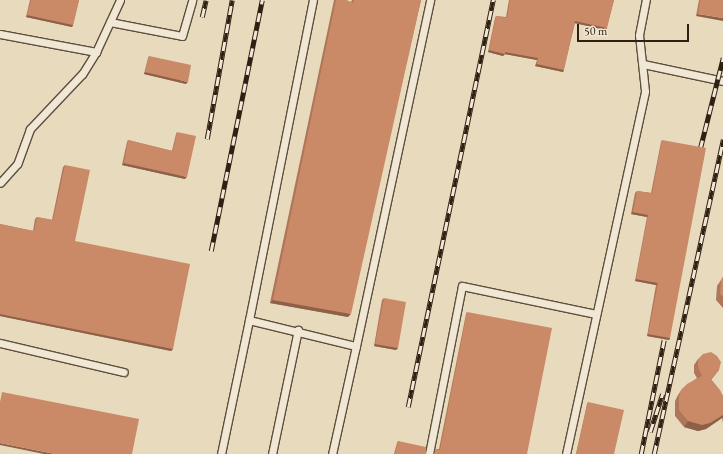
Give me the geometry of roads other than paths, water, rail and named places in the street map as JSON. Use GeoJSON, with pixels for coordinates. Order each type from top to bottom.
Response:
{"type":"FeatureCollection","features":[{"type":"Feature","properties":{"kind":"lane"},"geometry":{"type":"LineString","coordinates":[[0,183],[17,164],[30,129],[82,74],[96,52],[120,0]]}},
{"type":"Feature","properties":{"kind":"lane"},"geometry":{"type":"LineString","coordinates":[[110,22],[182,36],[192,0]]}},
{"type":"Feature","properties":{"kind":"lane"},"geometry":{"type":"LineString","coordinates":[[221,454],[313,0]]}},
{"type":"Feature","properties":{"kind":"lane"},"geometry":{"type":"LineString","coordinates":[[332,454],[430,0]]}},
{"type":"Feature","properties":{"kind":"lane"},"geometry":{"type":"LineString","coordinates":[[566,454],[645,91],[639,35],[646,0]]}},
{"type":"Feature","properties":{"kind":"lane"},"geometry":{"type":"LineString","coordinates":[[0,34],[96,52]]}},
{"type":"Feature","properties":{"kind":"lane"},"geometry":{"type":"LineString","coordinates":[[643,64],[723,81]]}},
{"type":"Feature","properties":{"kind":"lane"},"geometry":{"type":"LineString","coordinates":[[429,454],[462,286],[596,314]]}},
{"type":"Feature","properties":{"kind":"lane"},"geometry":{"type":"LineString","coordinates":[[249,320],[298,330],[356,346]]}},
{"type":"Feature","properties":{"kind":"lane"},"geometry":{"type":"LineString","coordinates":[[272,454],[298,330]]}},
{"type":"Feature","properties":{"kind":"lane"},"geometry":{"type":"LineString","coordinates":[[0,343],[124,372]]}},
{"type":"Feature","properties":{"kind":"railway"},"geometry":{"type":"LineString","coordinates":[[202,17],[206,0]]}},
{"type":"Feature","properties":{"kind":"railway"},"geometry":{"type":"LineString","coordinates":[[207,139],[232,0]]}},
{"type":"Feature","properties":{"kind":"railway"},"geometry":{"type":"LineString","coordinates":[[211,251],[262,0]]}},
{"type":"Feature","properties":{"kind":"railway"},"geometry":{"type":"LineString","coordinates":[[408,407],[493,0]]}},
{"type":"Feature","properties":{"kind":"railway"},"geometry":{"type":"LineString","coordinates":[[700,149],[723,58]]}},
{"type":"Feature","properties":{"kind":"railway"},"geometry":{"type":"LineString","coordinates":[[654,454],[723,139]]}},
{"type":"Feature","properties":{"kind":"railway"},"geometry":{"type":"LineString","coordinates":[[641,454],[664,340]]}},
{"type":"Feature","properties":{"kind":"railway"},"geometry":{"type":"LineString","coordinates":[[650,432],[662,394]]}}]}
